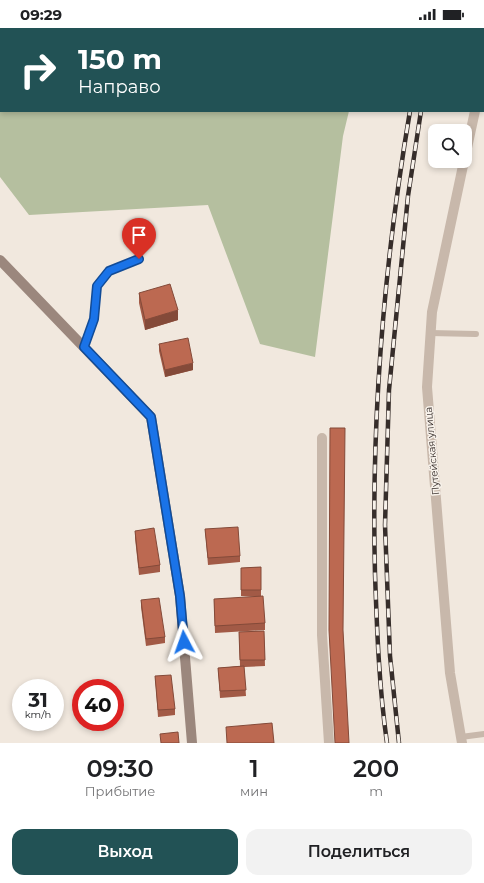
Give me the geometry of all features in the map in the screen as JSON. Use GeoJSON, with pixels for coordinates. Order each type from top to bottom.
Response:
{"type":"FeatureCollection","features":[{"type":"Feature","properties":{"kind":"street"},"geometry":{"type":"LineString","coordinates":[[472,125],[475,112]]}},
{"type":"Feature","properties":{"kind":"street","name":"Путейская улица"},"geometry":{"type":"LineString","coordinates":[[461,740],[450,673],[428,395],[432,312],[463,168]]}},
{"type":"Feature","properties":{"kind":"street"},"geometry":{"type":"LineString","coordinates":[[0,260],[151,417],[180,596],[192,743]]}},
{"type":"Feature","properties":{"kind":"street"},"geometry":{"type":"LineString","coordinates":[[322,438],[322,635],[329,743]]}},
{"type":"Feature","properties":{"kind":"lane"},"geometry":{"type":"LineString","coordinates":[[84,347],[94,319],[97,286],[109,271],[139,259]]}},
{"type":"Feature","properties":{"kind":"lane"},"geometry":{"type":"LineString","coordinates":[[430,334],[476,334]]}},
{"type":"Feature","properties":{"kind":"lane"},"geometry":{"type":"LineString","coordinates":[[461,740],[484,734]]}},
{"type":"Feature","properties":{"kind":"green space"},"geometry":{"type":"Polygon","coordinates":[[[0,112],[349,112],[343,136],[315,357],[260,344],[208,205],[29,215],[0,177],[0,112]]]}},
{"type":"Feature","properties":{"kind":"building"},"geometry":{"type":"Polygon","coordinates":[[[170,284],[178,310],[145,320],[139,293],[170,284]]]}},
{"type":"Feature","properties":{"kind":"building"},"geometry":{"type":"Polygon","coordinates":[[[188,338],[193,363],[165,370],[159,344],[188,338]]]}},
{"type":"Feature","properties":{"kind":"building"},"geometry":{"type":"Polygon","coordinates":[[[330,428],[345,428],[343,630],[349,743],[335,743],[329,630],[330,428]]]}},
{"type":"Feature","properties":{"kind":"building"},"geometry":{"type":"Polygon","coordinates":[[[238,527],[240,556],[208,558],[205,529],[238,527]]]}},
{"type":"Feature","properties":{"kind":"building"},"geometry":{"type":"Polygon","coordinates":[[[154,528],[160,565],[139,568],[135,531],[154,528]]]}},
{"type":"Feature","properties":{"kind":"building"},"geometry":{"type":"Polygon","coordinates":[[[261,567],[261,590],[241,590],[241,568],[261,567]]]}},
{"type":"Feature","properties":{"kind":"building"},"geometry":{"type":"Polygon","coordinates":[[[263,596],[265,623],[215,626],[214,599],[263,596]]]}},
{"type":"Feature","properties":{"kind":"building"},"geometry":{"type":"Polygon","coordinates":[[[159,598],[165,637],[146,639],[141,600],[159,598]]]}},
{"type":"Feature","properties":{"kind":"building"},"geometry":{"type":"Polygon","coordinates":[[[264,631],[265,660],[240,660],[239,632],[264,631]]]}},
{"type":"Feature","properties":{"kind":"building"},"geometry":{"type":"Polygon","coordinates":[[[244,666],[246,690],[220,691],[218,668],[244,666]]]}},
{"type":"Feature","properties":{"kind":"building"},"geometry":{"type":"Polygon","coordinates":[[[171,675],[175,709],[158,710],[155,676],[171,675]]]}},
{"type":"Feature","properties":{"kind":"building"},"geometry":{"type":"Polygon","coordinates":[[[272,723],[274,743],[227,743],[226,727],[272,723]]]}},
{"type":"Feature","properties":{"kind":"building"},"geometry":{"type":"Polygon","coordinates":[[[178,732],[179,743],[161,743],[160,734],[178,732]]]}},
{"type":"Feature","properties":{"kind":"railway"},"geometry":{"type":"LineString","coordinates":[[387,743],[380,680],[375,574],[374,516],[377,400],[386,284],[410,112]]}},
{"type":"Feature","properties":{"kind":"railway"},"geometry":{"type":"LineString","coordinates":[[399,743],[390,656],[385,525],[389,390],[408,196],[421,112]]}},
{"type":"Feature","properties":{"kind":"route"},"geometry":{"type":"LineString","coordinates":[[139,259],[109,271],[97,286],[94,319],[84,347],[151,417],[180,596],[184,642]]}}]}
